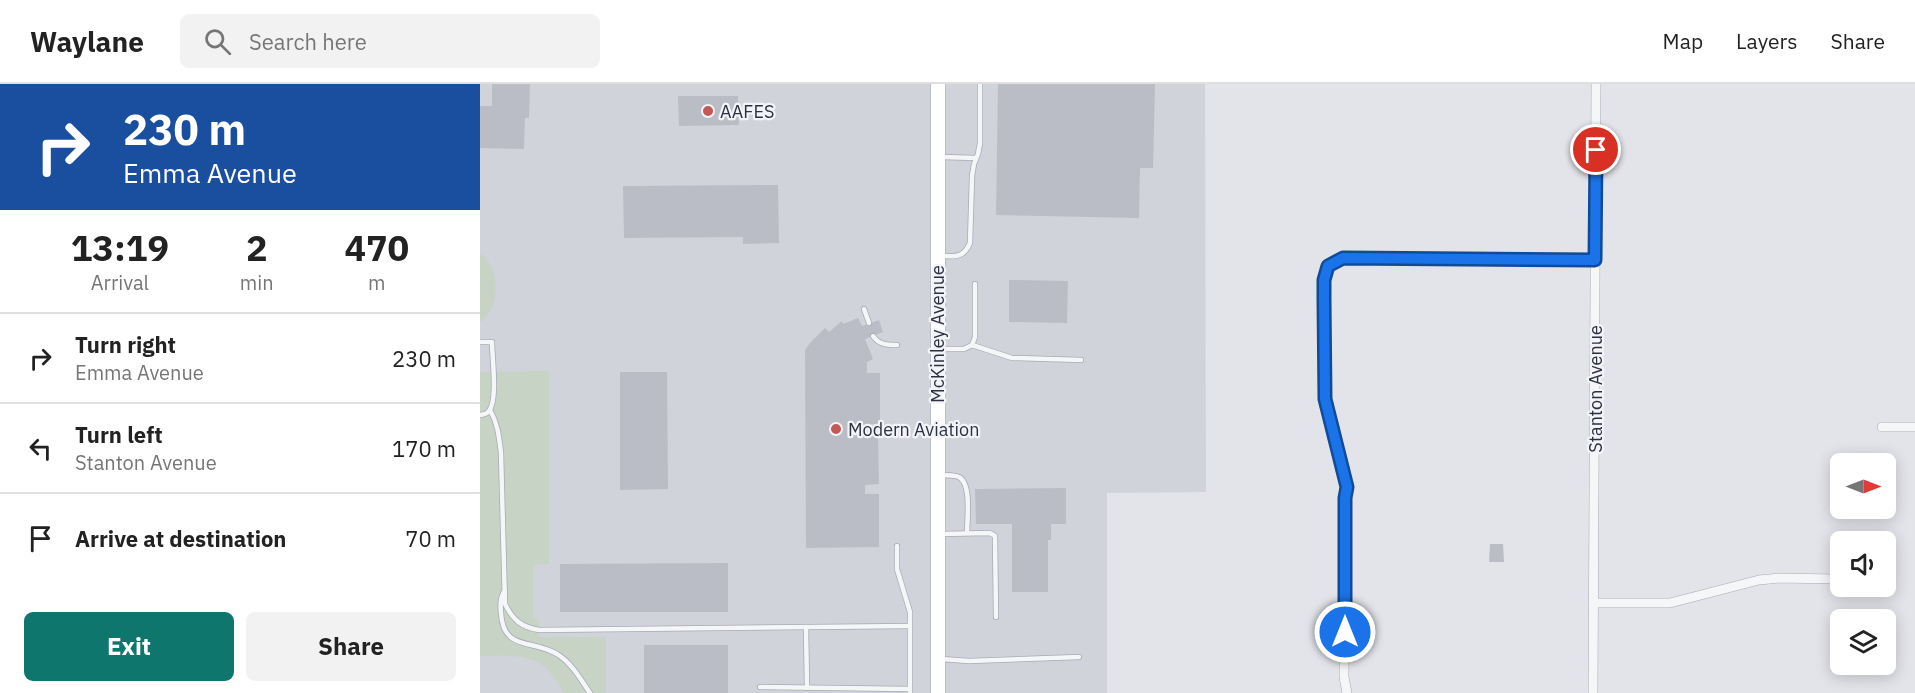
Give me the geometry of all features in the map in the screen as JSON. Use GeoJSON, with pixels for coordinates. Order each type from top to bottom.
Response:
{"type":"FeatureCollection","features":[{"type":"Feature","properties":{"kind":"main road","name":"McKinley Avenue"},"geometry":{"type":"LineString","coordinates":[[938,84],[938,693]]}},
{"type":"Feature","properties":{"kind":"street","name":"Stanton Avenue"},"geometry":{"type":"LineString","coordinates":[[1593,693],[1596,84]]}},
{"type":"Feature","properties":{"kind":"street"},"geometry":{"type":"LineString","coordinates":[[1347,693],[1344,665],[1345,498],[1347,487],[1325,399],[1324,280],[1328,266],[1343,258],[1595,260]]}},
{"type":"Feature","properties":{"kind":"street"},"geometry":{"type":"LineString","coordinates":[[1882,427],[1915,427]]}},
{"type":"Feature","properties":{"kind":"street"},"geometry":{"type":"LineString","coordinates":[[1594,603],[1670,603],[1759,580],[1830,579]]}},
{"type":"Feature","properties":{"kind":"lane"},"geometry":{"type":"LineString","coordinates":[[937,256],[958,256],[966,252],[970,243],[972,176],[980,143],[980,84]]}},
{"type":"Feature","properties":{"kind":"lane"},"geometry":{"type":"LineString","coordinates":[[938,157],[976,158]]}},
{"type":"Feature","properties":{"kind":"lane"},"geometry":{"type":"LineString","coordinates":[[937,349],[964,349],[972,345],[975,337],[975,284]]}},
{"type":"Feature","properties":{"kind":"lane"},"geometry":{"type":"LineString","coordinates":[[864,309],[869,323]]}},
{"type":"Feature","properties":{"kind":"lane"},"geometry":{"type":"LineString","coordinates":[[873,336],[885,345],[897,345]]}},
{"type":"Feature","properties":{"kind":"lane"},"geometry":{"type":"LineString","coordinates":[[480,342],[492,342],[493,396],[490,410],[480,415]]}},
{"type":"Feature","properties":{"kind":"lane"},"geometry":{"type":"LineString","coordinates":[[972,345],[1012,358],[1081,360]]}},
{"type":"Feature","properties":{"kind":"lane"},"geometry":{"type":"LineString","coordinates":[[490,410],[499,433],[501,453],[505,604],[511,616],[519,624],[539,630],[910,626]]}},
{"type":"Feature","properties":{"kind":"lane"},"geometry":{"type":"LineString","coordinates":[[937,475],[957,476],[966,484],[967,533]]}},
{"type":"Feature","properties":{"kind":"lane"},"geometry":{"type":"LineString","coordinates":[[937,534],[990,533],[995,536],[996,617]]}},
{"type":"Feature","properties":{"kind":"lane"},"geometry":{"type":"LineString","coordinates":[[760,687],[794,686],[910,691],[910,626],[907,597],[897,569],[897,546]]}},
{"type":"Feature","properties":{"kind":"lane"},"geometry":{"type":"LineString","coordinates":[[505,590],[501,596],[501,613],[502,625],[507,635],[514,641],[549,650],[560,656],[578,675],[590,693]]}},
{"type":"Feature","properties":{"kind":"lane"},"geometry":{"type":"LineString","coordinates":[[806,627],[807,688]]}},
{"type":"Feature","properties":{"kind":"lane"},"geometry":{"type":"LineString","coordinates":[[938,659],[969,661],[1079,657]]}},
{"type":"Feature","properties":{"kind":"shaded area"},"geometry":{"type":"Polygon","coordinates":[[[480,84],[1205,84],[1206,492],[1107,493],[1107,693],[480,693],[480,84]]]}},
{"type":"Feature","properties":{"kind":"green space"},"geometry":{"type":"Polygon","coordinates":[[[480,254],[492,268],[496,288],[492,308],[480,322],[480,254]]]}},
{"type":"Feature","properties":{"kind":"green space"},"geometry":{"type":"Polygon","coordinates":[[[549,371],[549,564],[533,565],[533,617],[539,620],[539,637],[606,637],[606,693],[564,693],[548,670],[533,660],[516,656],[480,656],[480,372],[549,371]]]}},
{"type":"Feature","properties":{"kind":"building"},"geometry":{"type":"Polygon","coordinates":[[[492,84],[530,84],[529,118],[525,118],[524,149],[480,148],[480,106],[492,106],[492,84]]]}},
{"type":"Feature","properties":{"kind":"building"},"geometry":{"type":"Polygon","coordinates":[[[998,84],[1155,84],[1153,168],[1140,168],[1139,218],[996,215],[998,84]]]}},
{"type":"Feature","properties":{"kind":"building","name":"AAFES"},"geometry":{"type":"Polygon","coordinates":[[[678,96],[738,96],[739,125],[679,126],[678,96]]]}},
{"type":"Feature","properties":{"kind":"building"},"geometry":{"type":"Polygon","coordinates":[[[778,185],[779,243],[743,244],[743,237],[624,238],[623,186],[778,185]]]}},
{"type":"Feature","properties":{"kind":"building"},"geometry":{"type":"Polygon","coordinates":[[[1009,280],[1068,281],[1067,323],[1009,322],[1009,280]]]}},
{"type":"Feature","properties":{"kind":"building","name":"Modern Aviation"},"geometry":{"type":"Polygon","coordinates":[[[858,318],[862,326],[879,320],[883,332],[865,339],[873,359],[867,362],[867,373],[880,373],[880,424],[866,424],[866,433],[878,433],[879,484],[865,485],[865,494],[879,494],[879,547],[806,548],[805,350],[825,328],[829,332],[842,321],[843,324],[858,318]]]}},
{"type":"Feature","properties":{"kind":"building"},"geometry":{"type":"Polygon","coordinates":[[[620,372],[667,372],[668,489],[620,490],[620,372]]]}},
{"type":"Feature","properties":{"kind":"building"},"geometry":{"type":"Polygon","coordinates":[[[1066,488],[1066,524],[1051,524],[1051,540],[1048,540],[1048,592],[1012,592],[1012,524],[976,524],[975,489],[1066,488]]]}},
{"type":"Feature","properties":{"kind":"building"},"geometry":{"type":"Polygon","coordinates":[[[1490,544],[1503,544],[1504,562],[1489,562],[1490,544]]]}},
{"type":"Feature","properties":{"kind":"building"},"geometry":{"type":"Polygon","coordinates":[[[728,563],[728,612],[560,612],[560,564],[728,563]]]}},
{"type":"Feature","properties":{"kind":"building"},"geometry":{"type":"Polygon","coordinates":[[[644,645],[728,645],[728,693],[644,693],[644,645]]]}},
{"type":"Feature","properties":{"kind":"place","name":"AAFES"},"geometry":{"type":"Point","coordinates":[708,111]}},
{"type":"Feature","properties":{"kind":"place","name":"Modern Aviation"},"geometry":{"type":"Point","coordinates":[836,429]}},
{"type":"Feature","properties":{"kind":"route"},"geometry":{"type":"LineString","coordinates":[[1345,632],[1345,498],[1347,487],[1325,399],[1323,319],[1324,280],[1328,266],[1343,258],[1595,260],[1596,150]]}}]}
